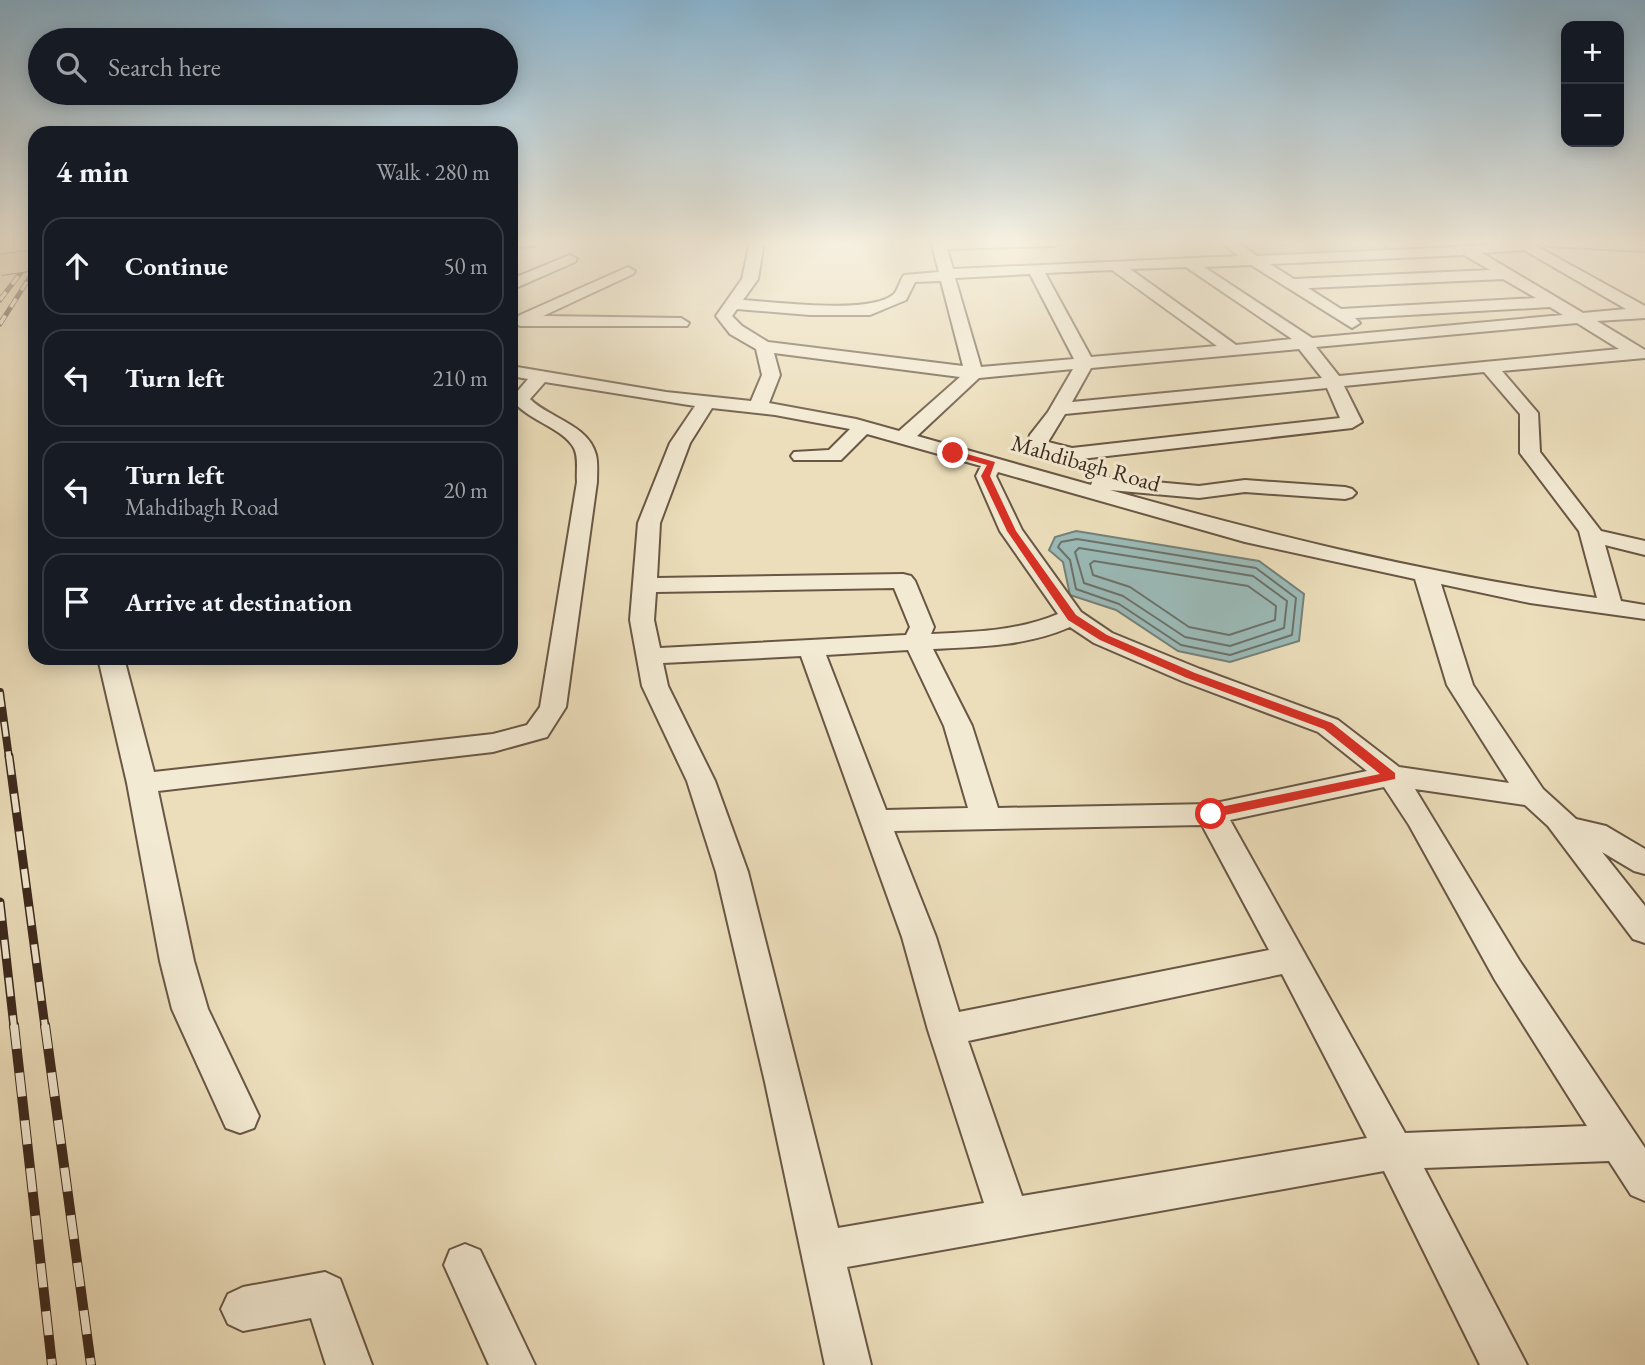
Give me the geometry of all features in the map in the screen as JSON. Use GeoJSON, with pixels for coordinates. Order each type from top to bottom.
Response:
{"type":"FeatureCollection","features":[{"type":"Feature","properties":{"kind":"street"},"geometry":{"type":"LineString","coordinates":[[518,321],[552,306]]}},
{"type":"Feature","properties":{"kind":"street"},"geometry":{"type":"LineString","coordinates":[[731,306],[724,316],[736,330],[764,347],[974,373],[1645,313]]}},
{"type":"Feature","properties":{"kind":"street"},"geometry":{"type":"LineString","coordinates":[[754,306],[810,310],[870,310],[880,306]]}},
{"type":"Feature","properties":{"kind":"street"},"geometry":{"type":"LineString","coordinates":[[955,306],[974,373]]}},
{"type":"Feature","properties":{"kind":"street"},"geometry":{"type":"LineString","coordinates":[[1055,306],[1085,363]]}},
{"type":"Feature","properties":{"kind":"street"},"geometry":{"type":"LineString","coordinates":[[1172,306],[1233,350]]}},
{"type":"Feature","properties":{"kind":"street"},"geometry":{"type":"LineString","coordinates":[[1085,363],[1037,444],[1072,454],[1352,422],[1333,382],[1304,342],[1251,306]]}},
{"type":"Feature","properties":{"kind":"street"},"geometry":{"type":"LineString","coordinates":[[1325,306],[1371,336]]}},
{"type":"Feature","properties":{"kind":"street"},"geometry":{"type":"LineString","coordinates":[[1338,314],[1486,306]]}},
{"type":"Feature","properties":{"kind":"street"},"geometry":{"type":"LineString","coordinates":[[1558,306],[1641,354]]}},
{"type":"Feature","properties":{"kind":"street"},"geometry":{"type":"LineString","coordinates":[[518,322],[681,323]]}},
{"type":"Feature","properties":{"kind":"street"},"geometry":{"type":"LineString","coordinates":[[758,408],[771,375],[764,347]]}},
{"type":"Feature","properties":{"kind":"street"},"geometry":{"type":"LineString","coordinates":[[1059,409],[1489,366],[1641,354]]}},
{"type":"Feature","properties":{"kind":"street"},"geometry":{"type":"LineString","coordinates":[[1489,366],[1529,413],[1530,453],[1591,535],[1611,607]]}},
{"type":"Feature","properties":{"kind":"street","name":"Mahdibagh Road"},"geometry":{"type":"LineString","coordinates":[[518,373],[539,378],[758,408],[863,427],[1253,537],[1530,596],[1645,612]]}},
{"type":"Feature","properties":{"kind":"street"},"geometry":{"type":"LineString","coordinates":[[903,438],[974,373]]}},
{"type":"Feature","properties":{"kind":"street"},"geometry":{"type":"LineString","coordinates":[[142,783],[493,743],[537,731],[553,707],[587,482],[584,448],[573,435],[534,414],[520,400],[539,378]]}},
{"type":"Feature","properties":{"kind":"street"},"geometry":{"type":"LineString","coordinates":[[707,402],[680,443],[649,523],[642,620],[655,686],[701,781],[732,872],[848,1365]]}},
{"type":"Feature","properties":{"kind":"street"},"geometry":{"type":"LineString","coordinates":[[801,456],[834,456],[863,427]]}},
{"type":"Feature","properties":{"kind":"street"},"geometry":{"type":"LineString","coordinates":[[992,464],[986,476],[1011,531],[1072,617],[1103,638],[1179,670],[1328,726],[1391,776],[1421,820],[1507,970],[1645,1182]]}},
{"type":"Feature","properties":{"kind":"street"},"geometry":{"type":"LineString","coordinates":[[1074,487],[1104,482],[1199,492],[1245,486],[1345,493]]}},
{"type":"Feature","properties":{"kind":"street"},"geometry":{"type":"LineString","coordinates":[[1591,535],[1645,548]]}},
{"type":"Feature","properties":{"kind":"street"},"geometry":{"type":"LineString","coordinates":[[1426,575],[1460,685],[1533,796],[1566,828],[1645,930]]}},
{"type":"Feature","properties":{"kind":"street"},"geometry":{"type":"LineString","coordinates":[[644,585],[904,581],[922,627],[916,641],[958,726],[986,818]]}},
{"type":"Feature","properties":{"kind":"street"},"geometry":{"type":"LineString","coordinates":[[649,656],[981,639],[1040,631],[1072,617]]}},
{"type":"Feature","properties":{"kind":"street"},"geometry":{"type":"LineString","coordinates":[[810,647],[919,937],[946,1030],[1009,1217]]}},
{"type":"Feature","properties":{"kind":"street"},"geometry":{"type":"LineString","coordinates":[[113,665],[142,783],[177,961],[190,1009],[240,1116]]}},
{"type":"Feature","properties":{"kind":"street"},"geometry":{"type":"LineString","coordinates":[[875,821],[1211,814],[1391,776],[1533,796]]}},
{"type":"Feature","properties":{"kind":"street"},"geometry":{"type":"LineString","coordinates":[[1211,814],[1394,1151],[1504,1365]]}},
{"type":"Feature","properties":{"kind":"street"},"geometry":{"type":"LineString","coordinates":[[1566,828],[1595,834],[1645,863]]}},
{"type":"Feature","properties":{"kind":"street"},"geometry":{"type":"LineString","coordinates":[[946,1030],[1290,959]]}},
{"type":"Feature","properties":{"kind":"street"},"geometry":{"type":"LineString","coordinates":[[822,1251],[1394,1151],[1619,1143]]}},
{"type":"Feature","properties":{"kind":"street"},"geometry":{"type":"LineString","coordinates":[[466,1265],[512,1365]]}},
{"type":"Feature","properties":{"kind":"street"},"geometry":{"type":"LineString","coordinates":[[243,1309],[325,1294],[349,1365]]}},
{"type":"Feature","properties":{"kind":"water"},"geometry":{"type":"Polygon","coordinates":[[[1076,531],[1259,561],[1304,594],[1299,641],[1230,662],[1178,651],[1116,610],[1070,595],[1063,562],[1049,550],[1055,537],[1076,531]]]}},
{"type":"Feature","properties":{"kind":"railway"},"geometry":{"type":"LineString","coordinates":[[0,324],[12,306]]}},
{"type":"Feature","properties":{"kind":"railway"},"geometry":{"type":"LineString","coordinates":[[0,692],[9,758]]}},
{"type":"Feature","properties":{"kind":"railway"},"geometry":{"type":"LineString","coordinates":[[9,756],[45,1027]]}},
{"type":"Feature","properties":{"kind":"railway"},"geometry":{"type":"LineString","coordinates":[[0,902],[14,1027]]}},
{"type":"Feature","properties":{"kind":"railway"},"geometry":{"type":"LineString","coordinates":[[14,1025],[52,1365]]}},
{"type":"Feature","properties":{"kind":"railway"},"geometry":{"type":"LineString","coordinates":[[45,1025],[91,1365]]}},
{"type":"Feature","properties":{"kind":"route"},"geometry":{"type":"LineString","coordinates":[[953,453],[992,464],[986,476],[1011,531],[1072,617],[1103,638],[1191,675],[1328,726],[1391,776],[1211,814]]}}]}
